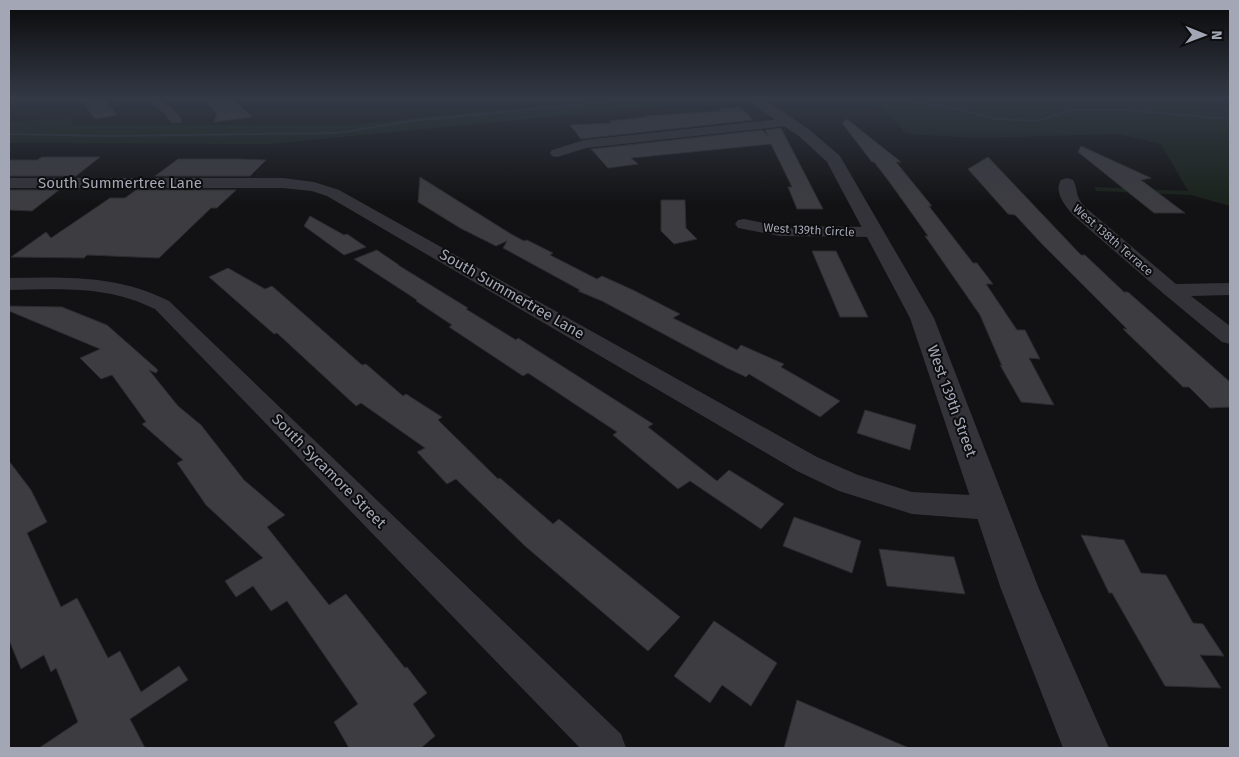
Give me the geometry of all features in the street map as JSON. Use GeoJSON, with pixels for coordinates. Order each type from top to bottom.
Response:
{"type":"FeatureCollection","features":[{"type":"Feature","properties":{"kind":"street"},"geometry":{"type":"LineString","coordinates":[[557,152],[584,144],[675,134]]}},
{"type":"Feature","properties":{"kind":"street","name":"West 139th Street"},"geometry":{"type":"LineString","coordinates":[[808,134],[834,160],[922,318],[1020,589],[1086,748]]}},
{"type":"Feature","properties":{"kind":"street","name":"South Summertree Lane"},"geometry":{"type":"LineString","coordinates":[[9,183],[283,182],[314,187],[333,193],[807,464],[849,483],[912,503],[990,508]]}},
{"type":"Feature","properties":{"kind":"street","name":"West 138th Terrace"},"geometry":{"type":"LineString","coordinates":[[1067,184],[1066,193],[1071,203],[1080,212],[1171,290],[1230,337]]}},
{"type":"Feature","properties":{"kind":"street","name":"West 139th Circle"},"geometry":{"type":"LineString","coordinates":[[744,224],[780,231],[875,232]]}},
{"type":"Feature","properties":{"kind":"street","name":"South Sycamore Street"},"geometry":{"type":"LineString","coordinates":[[9,284],[103,285],[130,290],[147,296],[162,305],[607,748]]}},
{"type":"Feature","properties":{"kind":"street"},"geometry":{"type":"LineString","coordinates":[[1171,290],[1230,289]]}},
{"type":"Feature","properties":{"kind":"shaded area"},"geometry":{"type":"Polygon","coordinates":[[[9,134],[371,134],[271,144],[9,143],[9,134]]]}},
{"type":"Feature","properties":{"kind":"shaded area"},"geometry":{"type":"Polygon","coordinates":[[[912,134],[1107,134],[979,138],[912,134]]]}},
{"type":"Feature","properties":{"kind":"shaded area"},"geometry":{"type":"Polygon","coordinates":[[[1119,134],[1230,134],[1230,206],[1191,195],[1096,191],[1095,187],[1188,191],[1161,144],[1119,134]]]}},
{"type":"Feature","properties":{"kind":"building"},"geometry":{"type":"Polygon","coordinates":[[[577,134],[623,134],[581,139],[577,134]]]}},
{"type":"Feature","properties":{"kind":"building"},"geometry":{"type":"Polygon","coordinates":[[[723,134],[766,134],[768,136],[767,134],[784,134],[823,209],[797,209],[788,187],[792,187],[771,144],[631,158],[638,164],[608,168],[591,149],[723,134]]]}},
{"type":"Feature","properties":{"kind":"building"},"geometry":{"type":"Polygon","coordinates":[[[851,134],[866,134],[901,162],[896,162],[932,206],[929,206],[973,263],[977,263],[993,284],[986,284],[1017,330],[1025,330],[1040,359],[1029,358],[1054,405],[1021,402],[1000,365],[1002,366],[980,315],[925,236],[928,236],[888,180],[851,134]]]}},
{"type":"Feature","properties":{"kind":"building"},"geometry":{"type":"Polygon","coordinates":[[[1081,146],[1151,178],[1141,180],[1185,213],[1154,213],[1078,152],[1081,146]]]}},
{"type":"Feature","properties":{"kind":"building"},"geometry":{"type":"Polygon","coordinates":[[[42,157],[100,157],[76,176],[9,176],[9,160],[37,160],[42,157]]]}},
{"type":"Feature","properties":{"kind":"building"},"geometry":{"type":"Polygon","coordinates":[[[988,157],[1081,255],[1085,255],[1124,292],[1128,292],[1230,382],[1230,407],[1210,408],[1189,387],[1183,387],[1123,329],[1127,329],[1015,215],[1008,214],[968,169],[988,157]]]}},
{"type":"Feature","properties":{"kind":"building"},"geometry":{"type":"Polygon","coordinates":[[[178,159],[266,160],[250,176],[155,176],[178,159]]]}},
{"type":"Feature","properties":{"kind":"building"},"geometry":{"type":"Polygon","coordinates":[[[420,177],[511,234],[553,253],[550,255],[597,279],[602,276],[633,290],[680,314],[673,318],[737,350],[741,345],[784,364],[781,367],[840,401],[820,417],[749,374],[746,377],[727,368],[602,301],[578,291],[580,290],[503,248],[507,241],[496,246],[460,228],[418,202],[420,177]]]}},
{"type":"Feature","properties":{"kind":"building"},"geometry":{"type":"Polygon","coordinates":[[[9,190],[59,190],[32,211],[9,210],[9,190]]]}},
{"type":"Feature","properties":{"kind":"building"},"geometry":{"type":"Polygon","coordinates":[[[136,190],[236,190],[217,208],[211,208],[159,258],[87,255],[84,258],[11,257],[46,232],[51,238],[110,198],[125,198],[136,190]]]}},
{"type":"Feature","properties":{"kind":"building"},"geometry":{"type":"Polygon","coordinates":[[[661,200],[685,200],[686,228],[697,239],[674,244],[661,231],[661,200]]]}},
{"type":"Feature","properties":{"kind":"building"},"geometry":{"type":"Polygon","coordinates":[[[310,216],[344,235],[347,234],[366,247],[344,255],[304,226],[310,216]]]}},
{"type":"Feature","properties":{"kind":"building"},"geometry":{"type":"Polygon","coordinates":[[[377,250],[468,308],[466,309],[516,340],[518,338],[653,424],[648,427],[717,481],[729,470],[784,504],[761,529],[690,481],[678,489],[613,435],[617,432],[528,373],[523,376],[449,327],[452,325],[417,300],[354,259],[377,250]]]}},
{"type":"Feature","properties":{"kind":"building"},"geometry":{"type":"Polygon","coordinates":[[[812,251],[836,251],[868,317],[840,317],[812,251]]]}},
{"type":"Feature","properties":{"kind":"building"},"geometry":{"type":"Polygon","coordinates":[[[228,268],[265,289],[272,286],[362,365],[366,364],[403,396],[406,394],[442,417],[438,420],[498,479],[500,478],[553,524],[559,519],[680,617],[648,651],[525,546],[456,479],[447,484],[417,452],[425,448],[361,403],[356,406],[277,333],[274,334],[209,277],[228,268]]]}},
{"type":"Feature","properties":{"kind":"building"},"geometry":{"type":"Polygon","coordinates":[[[9,306],[62,307],[107,325],[158,370],[156,373],[149,370],[178,406],[201,425],[244,480],[285,515],[267,527],[329,605],[346,594],[427,693],[413,704],[435,736],[421,748],[349,748],[334,722],[358,704],[287,601],[271,611],[253,586],[236,597],[225,581],[263,558],[206,505],[177,463],[183,460],[142,424],[146,422],[112,375],[101,379],[80,358],[100,349],[9,311],[9,306]]]}},
{"type":"Feature","properties":{"kind":"building"},"geometry":{"type":"Polygon","coordinates":[[[865,410],[916,425],[910,450],[857,433],[865,410]]]}},
{"type":"Feature","properties":{"kind":"building"},"geometry":{"type":"Polygon","coordinates":[[[9,461],[31,490],[47,522],[27,533],[61,607],[77,598],[108,658],[120,651],[141,692],[179,666],[188,680],[130,719],[145,748],[39,748],[78,722],[56,668],[51,672],[44,655],[21,669],[9,640],[9,461]]]}},
{"type":"Feature","properties":{"kind":"building"},"geometry":{"type":"Polygon","coordinates":[[[794,517],[861,541],[852,573],[783,546],[794,517]]]}},
{"type":"Feature","properties":{"kind":"building"},"geometry":{"type":"Polygon","coordinates":[[[1081,535],[1124,540],[1141,573],[1166,575],[1193,623],[1203,624],[1224,656],[1200,655],[1221,688],[1165,686],[1112,593],[1109,593],[1081,535]]]}},
{"type":"Feature","properties":{"kind":"building"},"geometry":{"type":"Polygon","coordinates":[[[879,549],[954,557],[965,594],[887,586],[879,549]]]}},
{"type":"Feature","properties":{"kind":"building"},"geometry":{"type":"Polygon","coordinates":[[[714,621],[777,663],[751,706],[722,685],[710,703],[674,676],[714,621]]]}},
{"type":"Feature","properties":{"kind":"building"},"geometry":{"type":"Polygon","coordinates":[[[797,700],[909,748],[784,748],[797,700]]]}},
{"type":"Feature","properties":{"kind":"waterway"},"geometry":{"type":"LineString","coordinates":[[26,134],[111,136],[238,134]]}}]}
